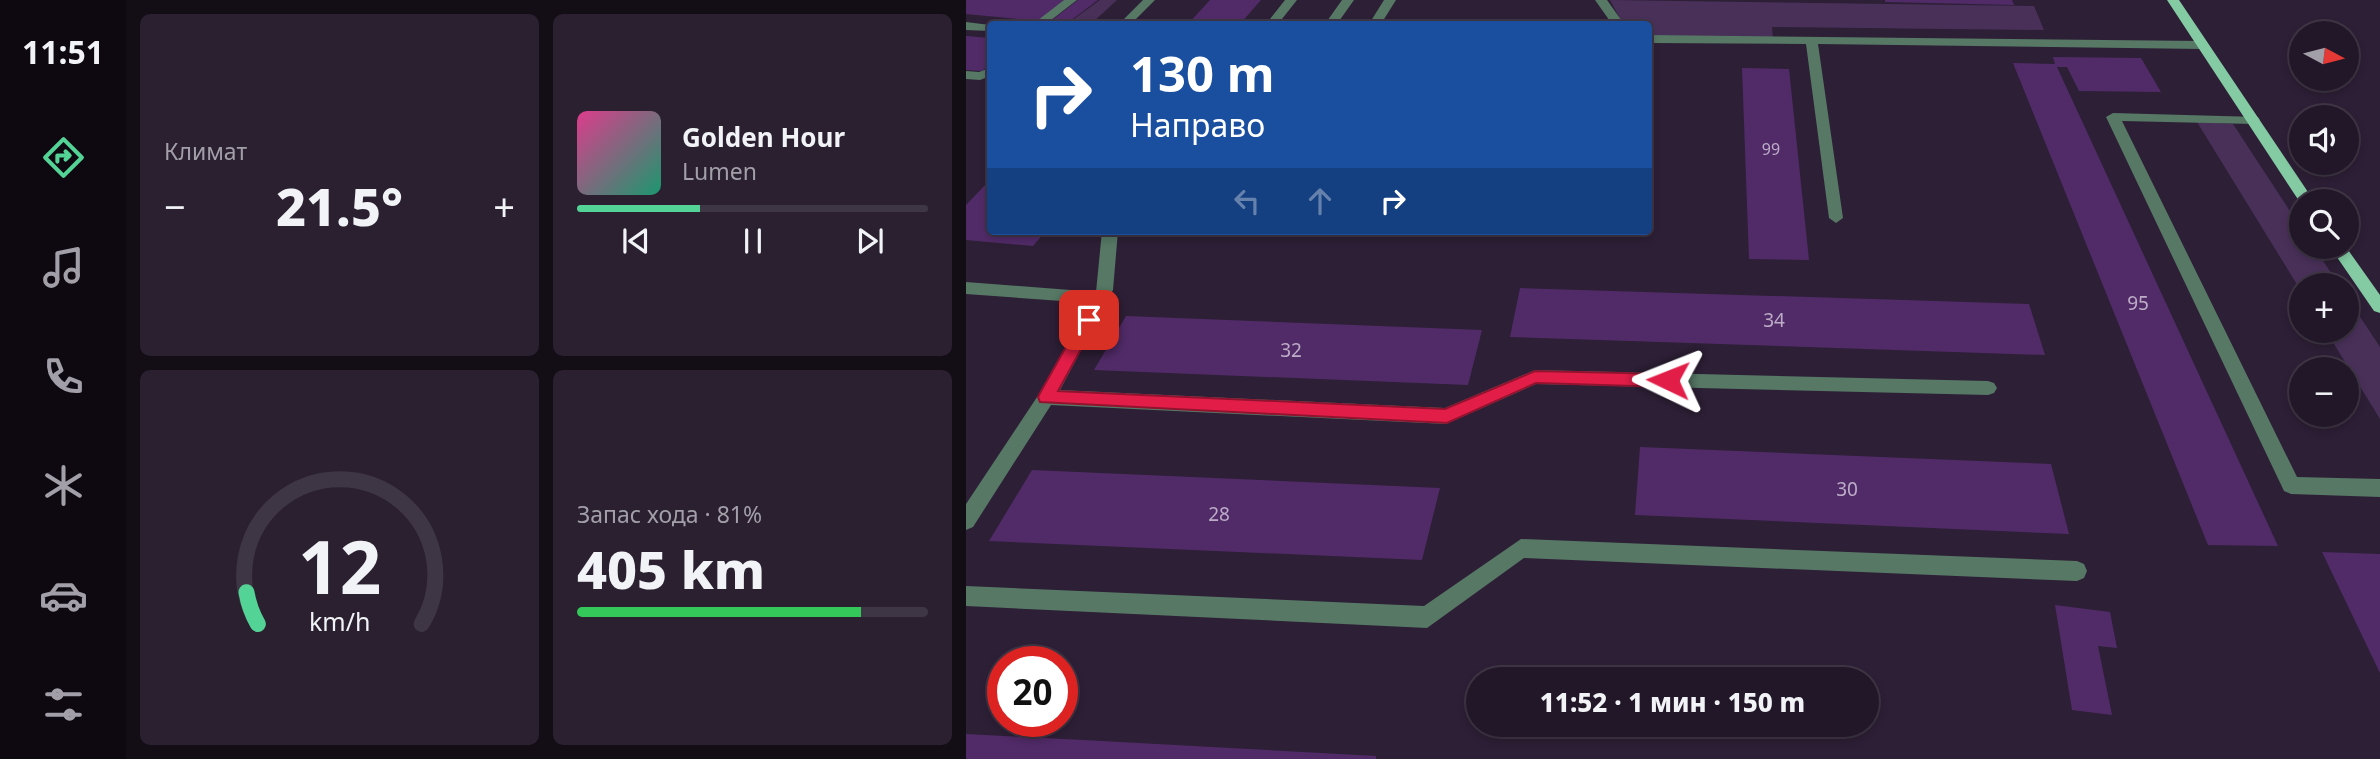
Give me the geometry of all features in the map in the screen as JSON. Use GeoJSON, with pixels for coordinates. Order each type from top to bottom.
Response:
{"type":"FeatureCollection","features":[{"type":"Feature","properties":{"kind":"main road"},"geometry":{"type":"LineString","coordinates":[[2173,0],[2299,189]]}},
{"type":"Feature","properties":{"kind":"main road"},"geometry":{"type":"LineString","coordinates":[[2346,259],[2380,307]]}},
{"type":"Feature","properties":{"kind":"lane"},"geometry":{"type":"LineString","coordinates":[[1043,21],[1071,0]]}},
{"type":"Feature","properties":{"kind":"lane"},"geometry":{"type":"LineString","coordinates":[[1128,21],[1149,0]]}},
{"type":"Feature","properties":{"kind":"lane"},"geometry":{"type":"LineString","coordinates":[[1274,21],[1291,0]]}},
{"type":"Feature","properties":{"kind":"lane"},"geometry":{"type":"LineString","coordinates":[[1333,21],[1348,0]]}},
{"type":"Feature","properties":{"kind":"lane"},"geometry":{"type":"LineString","coordinates":[[1377,21],[1390,0]]}},
{"type":"Feature","properties":{"kind":"lane"},"geometry":{"type":"LineString","coordinates":[[1601,0],[1616,21]]}},
{"type":"Feature","properties":{"kind":"lane"},"geometry":{"type":"LineString","coordinates":[[966,26],[987,28]]}},
{"type":"Feature","properties":{"kind":"lane"},"geometry":{"type":"LineString","coordinates":[[1652,39],[2202,45]]}},
{"type":"Feature","properties":{"kind":"lane"},"geometry":{"type":"LineString","coordinates":[[1811,40],[1836,218]]}},
{"type":"Feature","properties":{"kind":"lane"},"geometry":{"type":"LineString","coordinates":[[966,75],[980,76],[987,73]]}},
{"type":"Feature","properties":{"kind":"lane"},"geometry":{"type":"LineString","coordinates":[[2253,120],[2113,117],[2291,485],[2380,488]]}},
{"type":"Feature","properties":{"kind":"lane"},"geometry":{"type":"LineString","coordinates":[[967,519],[1046,397],[1101,298],[1105,290],[1110,235]]}},
{"type":"Feature","properties":{"kind":"lane"},"geometry":{"type":"LineString","coordinates":[[966,288],[1101,298]]}},
{"type":"Feature","properties":{"kind":"lane"},"geometry":{"type":"LineString","coordinates":[[1046,397],[1447,416],[1535,377],[1988,388]]}},
{"type":"Feature","properties":{"kind":"lane"},"geometry":{"type":"LineString","coordinates":[[966,596],[1427,617],[1521,548],[2077,571]]}},
{"type":"Feature","properties":{"kind":"shaded area"},"geometry":{"type":"Polygon","coordinates":[[[1100,0],[1117,0],[1094,21],[1071,21],[1100,0]]]}},
{"type":"Feature","properties":{"kind":"shaded area"},"geometry":{"type":"Polygon","coordinates":[[[1610,0],[2034,6],[2044,30],[1772,27],[1773,40],[1652,39],[1652,21],[1621,21],[1610,0]]]}},
{"type":"Feature","properties":{"kind":"shaded area"},"geometry":{"type":"Polygon","coordinates":[[[2197,122],[2233,124],[2289,210],[2289,259],[2322,259],[2331,273],[2290,273],[2197,122]]]}},
{"type":"Feature","properties":{"kind":"shaded area"},"geometry":{"type":"Polygon","coordinates":[[[2359,315],[2380,347],[2380,419],[2359,385],[2359,357],[2342,357],[2333,343],[2359,343],[2359,315]]]}},
{"type":"Feature","properties":{"kind":"building"},"geometry":{"type":"Polygon","coordinates":[[[966,0],[1064,0],[1040,21],[966,14],[966,0]]]}},
{"type":"Feature","properties":{"kind":"building"},"geometry":{"type":"Polygon","coordinates":[[[1078,0],[1098,0],[1070,21],[1051,21],[1078,0]]]}},
{"type":"Feature","properties":{"kind":"building"},"geometry":{"type":"Polygon","coordinates":[[[1210,0],[1261,0],[1243,21],[1191,21],[1210,0]]]}},
{"type":"Feature","properties":{"kind":"building"},"geometry":{"type":"Polygon","coordinates":[[[2012,0],[2014,5],[1885,2],[2012,0]]]}},
{"type":"Feature","properties":{"kind":"building"},"geometry":{"type":"Polygon","coordinates":[[[966,36],[987,38],[987,67],[982,71],[966,70],[966,36]]]}},
{"type":"Feature","properties":{"kind":"building"},"geometry":{"type":"Polygon","coordinates":[[[2053,57],[2141,58],[2161,92],[2079,91],[2067,67],[2057,67],[2278,546],[2208,545],[2013,63],[2055,64],[2053,57]]]}},
{"type":"Feature","properties":{"kind":"building"},"geometry":{"type":"Polygon","coordinates":[[[1742,68],[1789,69],[1809,260],[1749,259],[1742,68]]]}},
{"type":"Feature","properties":{"kind":"building"},"geometry":{"type":"Polygon","coordinates":[[[987,183],[987,235],[1043,235],[1033,246],[966,240],[966,205],[987,183]]]}},
{"type":"Feature","properties":{"kind":"building"},"geometry":{"type":"Polygon","coordinates":[[[1520,288],[2029,304],[2045,355],[1510,337],[1520,288]]]}},
{"type":"Feature","properties":{"kind":"building"},"geometry":{"type":"Polygon","coordinates":[[[1126,316],[1482,330],[1468,385],[1094,370],[1126,316]]]}},
{"type":"Feature","properties":{"kind":"building"},"geometry":{"type":"Polygon","coordinates":[[[1640,447],[2051,464],[2069,534],[1635,515],[1640,447]]]}},
{"type":"Feature","properties":{"kind":"building"},"geometry":{"type":"Polygon","coordinates":[[[1032,470],[1440,488],[1422,560],[989,541],[1032,470]]]}},
{"type":"Feature","properties":{"kind":"building"},"geometry":{"type":"Polygon","coordinates":[[[2322,552],[2380,554],[2380,673],[2322,552]]]}},
{"type":"Feature","properties":{"kind":"building"},"geometry":{"type":"Polygon","coordinates":[[[2055,605],[2110,612],[2117,648],[2098,646],[2112,715],[2072,710],[2055,605]]]}},
{"type":"Feature","properties":{"kind":"building"},"geometry":{"type":"Polygon","coordinates":[[[966,734],[1376,756],[1376,759],[966,759],[966,734]]]}},
{"type":"Feature","properties":{"kind":"route"},"geometry":{"type":"LineString","coordinates":[[1089,320],[1046,397],[1447,416],[1535,377],[1668,380]]}}]}
